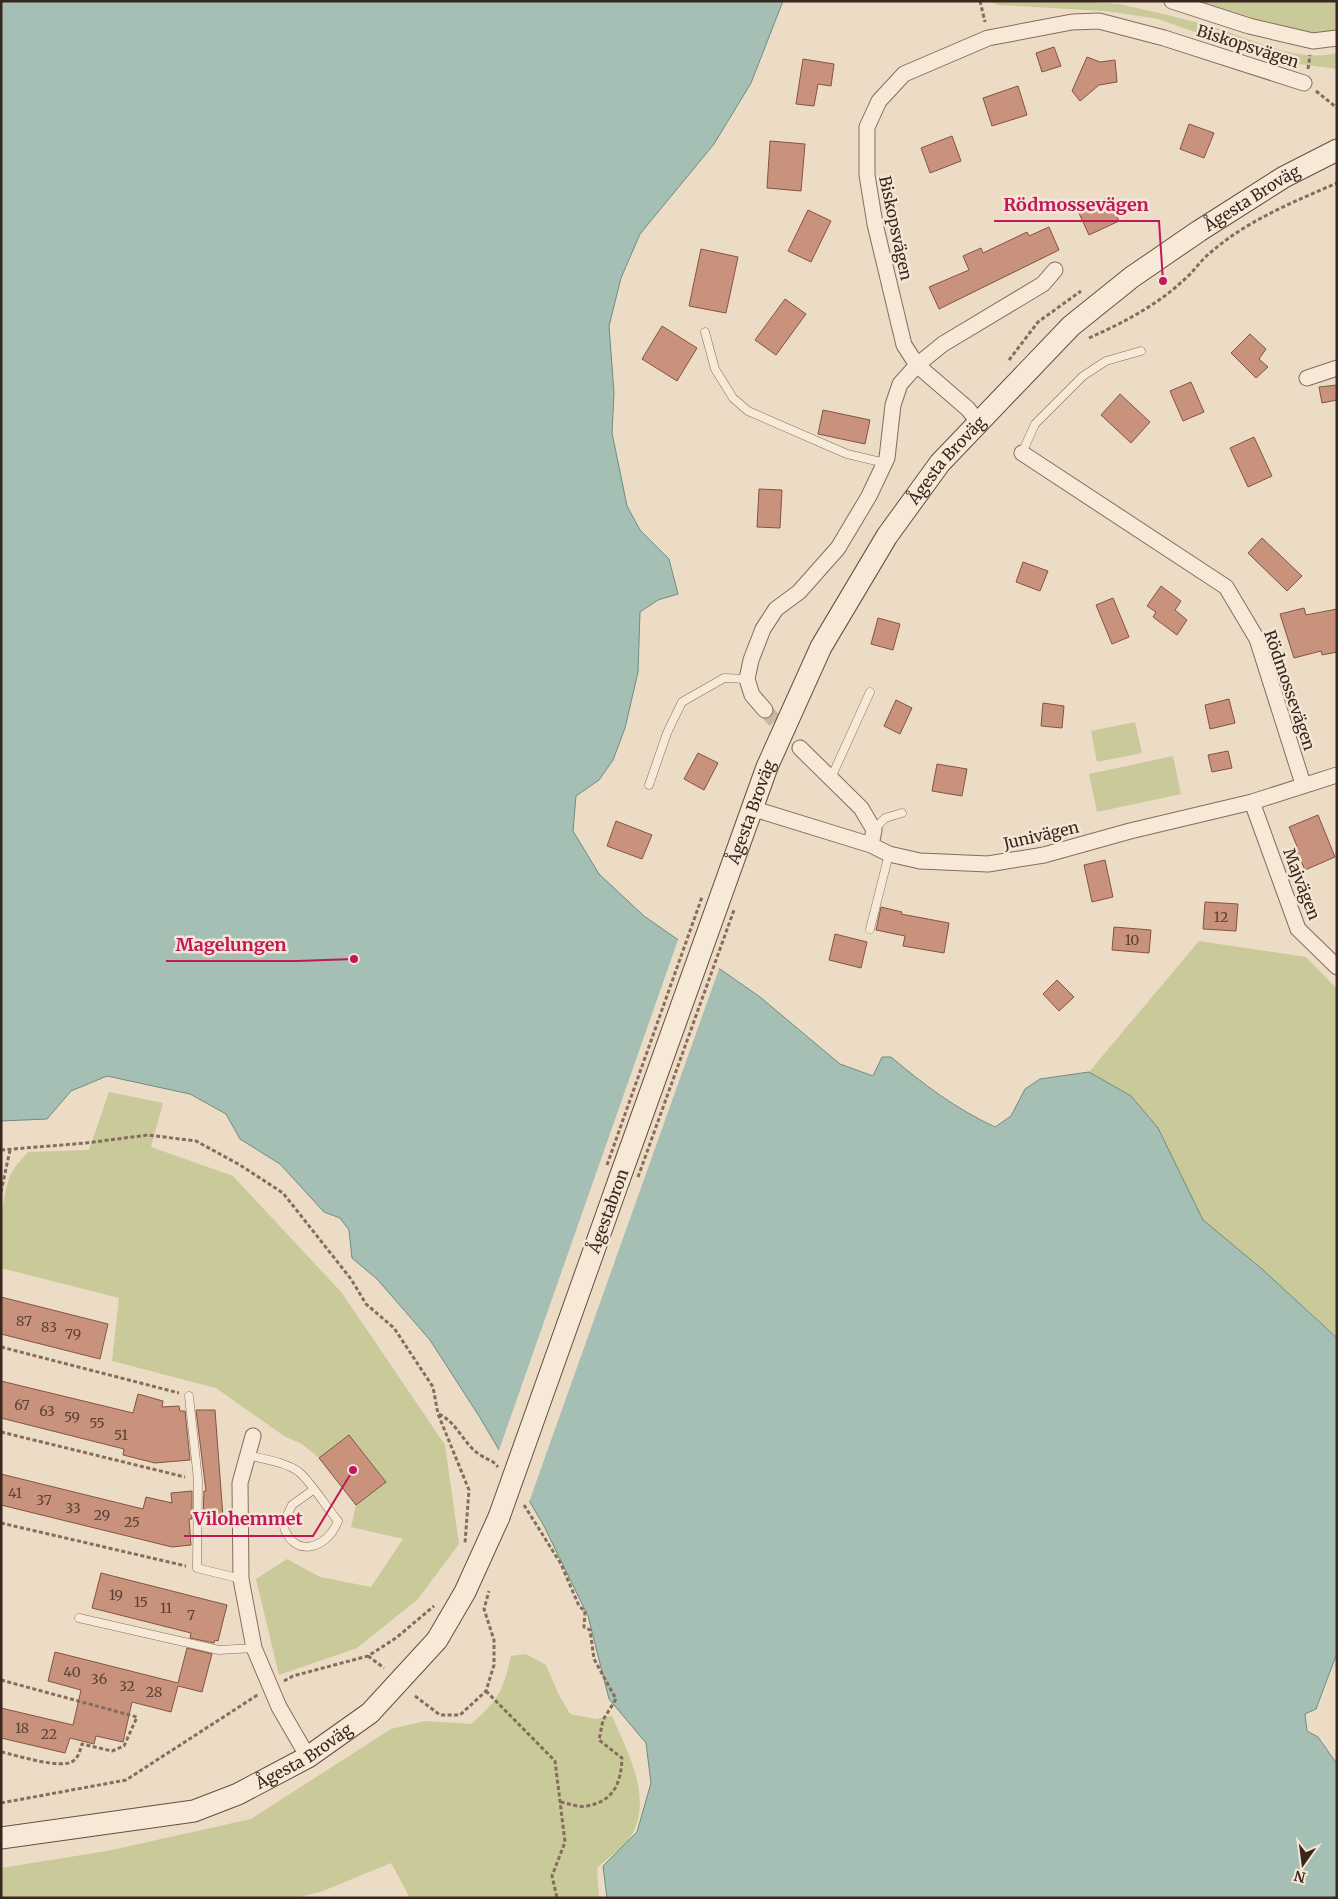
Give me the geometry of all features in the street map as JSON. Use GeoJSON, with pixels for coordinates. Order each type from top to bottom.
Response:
{"type":"FeatureCollection","features":[{"type":"Feature","properties":{"kind":"main road","name":"Ågesta Broväg"},"geometry":{"type":"LineString","coordinates":[[718,904],[751,808],[792,707],[821,647],[887,536],[940,463],[1071,326],[1132,277],[1284,177],[1337,150]]}},
{"type":"Feature","properties":{"kind":"main road","name":"Ågestabron"},"geometry":{"type":"LineString","coordinates":[[499,1517],[718,904]]}},
{"type":"Feature","properties":{"kind":"main road","name":"Ågesta Broväg"},"geometry":{"type":"LineString","coordinates":[[1,1838],[194,1811],[238,1794],[308,1757],[370,1713],[437,1640],[465,1592],[499,1517]]}},
{"type":"Feature","properties":{"kind":"street"},"geometry":{"type":"LineString","coordinates":[[1172,1],[1249,26],[1313,41],[1337,38]]}},
{"type":"Feature","properties":{"kind":"street","name":"Biskopsvägen"},"geometry":{"type":"LineString","coordinates":[[978,422],[968,408],[917,364],[904,345],[875,224],[867,175],[867,127],[879,101],[904,74],[988,38],[1072,22],[1099,21],[1164,38],[1304,83]]}},
{"type":"Feature","properties":{"kind":"street"},"geometry":{"type":"LineString","coordinates":[[766,710],[752,695],[747,679],[751,660],[763,629],[776,609],[799,592],[838,548],[885,463],[893,405],[900,384],[917,364],[943,344],[1043,284],[1055,270]]}},
{"type":"Feature","properties":{"kind":"street"},"geometry":{"type":"LineString","coordinates":[[1307,378],[1337,368]]}},
{"type":"Feature","properties":{"kind":"street","name":"Rödmossevägen"},"geometry":{"type":"LineString","coordinates":[[1022,453],[1226,587],[1257,639],[1303,784]]}},
{"type":"Feature","properties":{"kind":"street"},"geometry":{"type":"LineString","coordinates":[[800,748],[861,808],[874,830],[871,845]]}},
{"type":"Feature","properties":{"kind":"street","name":"Junivägen"},"geometry":{"type":"LineString","coordinates":[[751,808],[871,845],[889,854],[920,860],[988,864],[1044,855],[1130,831],[1252,802],[1303,784],[1337,775]]}},
{"type":"Feature","properties":{"kind":"street","name":"Majvägen"},"geometry":{"type":"LineString","coordinates":[[1252,802],[1298,929],[1337,967]]}},
{"type":"Feature","properties":{"kind":"street"},"geometry":{"type":"LineString","coordinates":[[253,1436],[240,1483],[241,1579],[254,1648],[279,1707],[308,1757]]}},
{"type":"Feature","properties":{"kind":"lane"},"geometry":{"type":"LineString","coordinates":[[705,332],[715,369],[733,398],[748,411],[847,454],[885,463]]}},
{"type":"Feature","properties":{"kind":"lane"},"geometry":{"type":"LineString","coordinates":[[1022,453],[1035,424],[1083,376],[1106,361],[1141,351]]}},
{"type":"Feature","properties":{"kind":"lane"},"geometry":{"type":"LineString","coordinates":[[649,785],[666,733],[682,702],[724,678],[747,679]]}},
{"type":"Feature","properties":{"kind":"lane"},"geometry":{"type":"LineString","coordinates":[[831,778],[870,692]]}},
{"type":"Feature","properties":{"kind":"lane"},"geometry":{"type":"LineString","coordinates":[[874,830],[885,818],[902,813]]}},
{"type":"Feature","properties":{"kind":"lane"},"geometry":{"type":"LineString","coordinates":[[870,929],[889,854]]}},
{"type":"Feature","properties":{"kind":"lane"},"geometry":{"type":"LineString","coordinates":[[189,1396],[198,1480],[197,1568],[241,1579]]}},
{"type":"Feature","properties":{"kind":"lane"},"geometry":{"type":"LineString","coordinates":[[247,1455],[299,1472],[338,1521],[333,1534],[319,1545],[304,1546],[293,1543],[286,1537],[283,1524],[292,1505],[313,1490]]}},
{"type":"Feature","properties":{"kind":"lane"},"geometry":{"type":"LineString","coordinates":[[79,1618],[219,1650],[254,1648]]}},
{"type":"Feature","properties":{"kind":"path"},"geometry":{"type":"LineString","coordinates":[[980,1],[988,38]]}},
{"type":"Feature","properties":{"kind":"path"},"geometry":{"type":"LineString","coordinates":[[1313,41],[1304,83],[1337,108]]}},
{"type":"Feature","properties":{"kind":"path"},"geometry":{"type":"LineString","coordinates":[[1,1150],[148,1135],[196,1141],[240,1165],[283,1193],[351,1279],[366,1304],[394,1328],[434,1387],[438,1414],[469,1490],[465,1544]]}},
{"type":"Feature","properties":{"kind":"path"},"geometry":{"type":"LineString","coordinates":[[1,1192],[10,1150]]}},
{"type":"Feature","properties":{"kind":"path"},"geometry":{"type":"LineString","coordinates":[[1,1347],[189,1396]]}},
{"type":"Feature","properties":{"kind":"path"},"geometry":{"type":"LineString","coordinates":[[438,1414],[449,1419],[482,1456],[492,1460]]}},
{"type":"Feature","properties":{"kind":"path"},"geometry":{"type":"LineString","coordinates":[[1,1432],[198,1480]]}},
{"type":"Feature","properties":{"kind":"path"},"geometry":{"type":"LineString","coordinates":[[532,1516],[561,1564],[579,1606],[585,1611],[584,1627],[590,1630],[594,1659],[616,1699],[603,1720],[599,1740],[622,1758],[621,1777],[608,1799],[586,1807],[560,1802]]}},
{"type":"Feature","properties":{"kind":"path"},"geometry":{"type":"LineString","coordinates":[[1,1523],[197,1568]]}},
{"type":"Feature","properties":{"kind":"path"},"geometry":{"type":"LineString","coordinates":[[415,1696],[440,1715],[460,1715],[486,1691],[494,1665],[494,1640],[484,1609],[490,1587]]}},
{"type":"Feature","properties":{"kind":"path"},"geometry":{"type":"LineString","coordinates":[[1,1803],[126,1780],[206,1726],[271,1687],[293,1676],[368,1656],[396,1638],[439,1601]]}},
{"type":"Feature","properties":{"kind":"path"},"geometry":{"type":"LineString","coordinates":[[368,1656],[384,1668]]}},
{"type":"Feature","properties":{"kind":"path"},"geometry":{"type":"LineString","coordinates":[[1,1680],[137,1717],[124,1746],[112,1751],[82,1744],[79,1755],[72,1762],[59,1765],[1,1752]]}},
{"type":"Feature","properties":{"kind":"path"},"geometry":{"type":"LineString","coordinates":[[486,1691],[555,1761],[565,1842],[552,1876],[557,1898]]}},
{"type":"Feature","properties":{"kind":"shaded area"},"geometry":{"type":"Polygon","coordinates":[[[1,1],[783,1],[751,83],[714,144],[640,234],[621,278],[609,326],[614,393],[612,433],[627,506],[640,530],[669,559],[678,594],[658,600],[640,612],[638,672],[625,728],[613,760],[599,780],[576,796],[573,831],[599,874],[644,916],[760,997],[840,1064],[873,1076],[882,1057],[891,1057],[940,1095],[995,1127],[1011,1116],[1025,1089],[1040,1079],[1089,1072],[1131,1096],[1158,1128],[1203,1220],[1262,1269],[1337,1338],[1337,1653],[1316,1709],[1305,1714],[1307,1731],[1318,1737],[1337,1764],[1337,1898],[607,1898],[603,1866],[637,1832],[651,1783],[646,1743],[609,1699],[588,1616],[544,1526],[479,1416],[430,1340],[377,1279],[352,1258],[349,1230],[340,1218],[324,1212],[280,1164],[240,1139],[226,1114],[190,1094],[107,1076],[71,1091],[47,1119],[1,1121],[1,1]]]}},
{"type":"Feature","properties":{"kind":"shaded area"},"geometry":{"type":"Polygon","coordinates":[[[989,1],[1070,1],[1119,4],[1207,25],[1292,53],[1322,55],[1337,53],[1337,69],[1277,61],[1158,19],[1106,11],[998,5],[989,1]]]}},
{"type":"Feature","properties":{"kind":"shaded area"},"geometry":{"type":"Polygon","coordinates":[[[1172,1],[1337,1],[1337,38],[1313,41],[1172,1]]]}},
{"type":"Feature","properties":{"kind":"shaded area"},"geometry":{"type":"Polygon","coordinates":[[[1135,722],[1142,753],[1097,762],[1091,731],[1135,722]]]}},
{"type":"Feature","properties":{"kind":"shaded area"},"geometry":{"type":"Polygon","coordinates":[[[1173,756],[1181,794],[1097,812],[1089,774],[1173,756]]]}},
{"type":"Feature","properties":{"kind":"shaded area"},"geometry":{"type":"Polygon","coordinates":[[[1199,941],[1306,957],[1337,989],[1337,1338],[1262,1269],[1203,1220],[1158,1128],[1131,1096],[1089,1072],[1199,941]]]}},
{"type":"Feature","properties":{"kind":"shaded area"},"geometry":{"type":"Polygon","coordinates":[[[109,1092],[163,1103],[151,1147],[233,1176],[342,1293],[445,1445],[459,1544],[418,1599],[357,1648],[279,1675],[256,1579],[287,1559],[320,1577],[371,1587],[403,1539],[351,1527],[356,1505],[386,1481],[349,1435],[319,1458],[302,1444],[284,1436],[216,1388],[112,1361],[119,1298],[1,1268],[3,1207],[7,1184],[11,1174],[28,1152],[89,1150],[109,1092]]]}},
{"type":"Feature","properties":{"kind":"shaded area"},"geometry":{"type":"Polygon","coordinates":[[[526,1654],[546,1665],[558,1693],[570,1714],[596,1719],[612,1716],[635,1773],[640,1804],[638,1818],[633,1833],[627,1842],[597,1868],[599,1898],[410,1898],[391,1863],[323,1891],[296,1898],[1,1898],[1,1868],[107,1851],[251,1819],[391,1729],[425,1721],[471,1724],[494,1701],[502,1687],[511,1656],[526,1654]]]}},
{"type":"Feature","properties":{"kind":"pier"},"geometry":{"type":"Polygon","coordinates":[[[679,937],[720,966],[528,1505],[498,1453],[679,937]]]}},
{"type":"Feature","properties":{"kind":"building"},"geometry":{"type":"Polygon","coordinates":[[[1054,47],[1061,66],[1042,72],[1036,53],[1054,47]]]}},
{"type":"Feature","properties":{"kind":"building"},"geometry":{"type":"Polygon","coordinates":[[[1087,57],[1100,62],[1115,60],[1117,82],[1099,85],[1080,101],[1072,91],[1087,57]]]}},
{"type":"Feature","properties":{"kind":"building"},"geometry":{"type":"Polygon","coordinates":[[[803,59],[834,64],[831,86],[818,84],[814,106],[796,104],[803,59]]]}},
{"type":"Feature","properties":{"kind":"building"},"geometry":{"type":"Polygon","coordinates":[[[1018,86],[1027,115],[992,126],[983,98],[1018,86]]]}},
{"type":"Feature","properties":{"kind":"building"},"geometry":{"type":"Polygon","coordinates":[[[1189,124],[1214,133],[1204,158],[1180,149],[1189,124]]]}},
{"type":"Feature","properties":{"kind":"building"},"geometry":{"type":"Polygon","coordinates":[[[952,136],[961,161],[930,173],[921,148],[952,136]]]}},
{"type":"Feature","properties":{"kind":"building"},"geometry":{"type":"Polygon","coordinates":[[[770,141],[805,144],[801,191],[767,188],[770,141]]]}},
{"type":"Feature","properties":{"kind":"building"},"geometry":{"type":"Polygon","coordinates":[[[1108,197],[1119,221],[1089,235],[1078,211],[1108,197]]]}},
{"type":"Feature","properties":{"kind":"building"},"geometry":{"type":"Polygon","coordinates":[[[808,210],[831,221],[811,262],[788,251],[808,210]]]}},
{"type":"Feature","properties":{"kind":"building"},"geometry":{"type":"Polygon","coordinates":[[[1049,227],[1059,250],[939,309],[929,287],[969,270],[963,256],[981,248],[983,253],[1027,232],[1029,236],[1049,227]]]}},
{"type":"Feature","properties":{"kind":"building"},"geometry":{"type":"Polygon","coordinates":[[[701,249],[738,257],[726,313],[689,306],[701,249]]]}},
{"type":"Feature","properties":{"kind":"building"},"geometry":{"type":"Polygon","coordinates":[[[785,299],[806,314],[776,355],[755,340],[785,299]]]}},
{"type":"Feature","properties":{"kind":"building"},"geometry":{"type":"Polygon","coordinates":[[[662,326],[697,348],[677,381],[642,359],[662,326]]]}},
{"type":"Feature","properties":{"kind":"building"},"geometry":{"type":"Polygon","coordinates":[[[1250,334],[1266,349],[1259,359],[1268,367],[1256,378],[1231,353],[1250,334]]]}},
{"type":"Feature","properties":{"kind":"building"},"geometry":{"type":"Polygon","coordinates":[[[1191,382],[1204,412],[1183,421],[1170,391],[1191,382]]]}},
{"type":"Feature","properties":{"kind":"building"},"geometry":{"type":"Polygon","coordinates":[[[1337,385],[1337,400],[1322,403],[1319,387],[1337,385]]]}},
{"type":"Feature","properties":{"kind":"building"},"geometry":{"type":"Polygon","coordinates":[[[1120,394],[1150,422],[1131,443],[1101,415],[1120,394]]]}},
{"type":"Feature","properties":{"kind":"building"},"geometry":{"type":"Polygon","coordinates":[[[823,410],[870,420],[865,444],[818,434],[823,410]]]}},
{"type":"Feature","properties":{"kind":"building"},"geometry":{"type":"Polygon","coordinates":[[[1254,437],[1272,476],[1248,487],[1230,448],[1254,437]]]}},
{"type":"Feature","properties":{"kind":"building"},"geometry":{"type":"Polygon","coordinates":[[[759,489],[782,490],[780,528],[757,527],[759,489]]]}},
{"type":"Feature","properties":{"kind":"building"},"geometry":{"type":"Polygon","coordinates":[[[1262,538],[1302,576],[1287,591],[1248,553],[1262,538]]]}},
{"type":"Feature","properties":{"kind":"building"},"geometry":{"type":"Polygon","coordinates":[[[1023,562],[1048,571],[1040,591],[1016,582],[1023,562]]]}},
{"type":"Feature","properties":{"kind":"building"},"geometry":{"type":"Polygon","coordinates":[[[1161,586],[1181,601],[1175,610],[1187,620],[1177,635],[1153,617],[1156,612],[1147,606],[1161,586]]]}},
{"type":"Feature","properties":{"kind":"building"},"geometry":{"type":"Polygon","coordinates":[[[1113,598],[1129,637],[1112,644],[1096,605],[1113,598]]]}},
{"type":"Feature","properties":{"kind":"building"},"geometry":{"type":"Polygon","coordinates":[[[1304,608],[1306,615],[1337,609],[1337,652],[1322,655],[1321,651],[1294,658],[1280,614],[1304,608]]]}},
{"type":"Feature","properties":{"kind":"building"},"geometry":{"type":"Polygon","coordinates":[[[878,618],[900,624],[893,650],[871,644],[878,618]]]}},
{"type":"Feature","properties":{"kind":"building"},"geometry":{"type":"Polygon","coordinates":[[[1229,699],[1235,723],[1210,729],[1205,705],[1229,699]]]}},
{"type":"Feature","properties":{"kind":"building"},"geometry":{"type":"Polygon","coordinates":[[[896,700],[912,708],[900,734],[884,726],[896,700]]]}},
{"type":"Feature","properties":{"kind":"building"},"geometry":{"type":"Polygon","coordinates":[[[1043,703],[1064,706],[1062,728],[1041,726],[1043,703]]]}},
{"type":"Feature","properties":{"kind":"building"},"geometry":{"type":"Polygon","coordinates":[[[1228,751],[1232,768],[1212,772],[1208,755],[1228,751]]]}},
{"type":"Feature","properties":{"kind":"building"},"geometry":{"type":"Polygon","coordinates":[[[698,753],[718,763],[704,790],[684,779],[698,753]]]}},
{"type":"Feature","properties":{"kind":"building"},"geometry":{"type":"Polygon","coordinates":[[[937,764],[967,769],[962,796],[932,791],[937,764]]]}},
{"type":"Feature","properties":{"kind":"building"},"geometry":{"type":"Polygon","coordinates":[[[1318,815],[1335,857],[1305,870],[1301,861],[1298,862],[1292,848],[1297,846],[1289,827],[1318,815]]]}},
{"type":"Feature","properties":{"kind":"building"},"geometry":{"type":"Polygon","coordinates":[[[616,821],[652,835],[642,859],[607,846],[616,821]]]}},
{"type":"Feature","properties":{"kind":"building"},"geometry":{"type":"Polygon","coordinates":[[[1105,860],[1113,897],[1092,902],[1084,865],[1105,860]]]}},
{"type":"Feature","properties":{"kind":"building"},"geometry":{"type":"Polygon","coordinates":[[[1205,902],[1238,904],[1236,931],[1203,929],[1205,902]]]}},
{"type":"Feature","properties":{"kind":"building"},"geometry":{"type":"Polygon","coordinates":[[[881,907],[902,912],[901,914],[949,923],[944,953],[903,946],[905,936],[876,930],[881,907]]]}},
{"type":"Feature","properties":{"kind":"building"},"geometry":{"type":"Polygon","coordinates":[[[1114,927],[1151,930],[1149,953],[1112,950],[1114,927]]]}},
{"type":"Feature","properties":{"kind":"building"},"geometry":{"type":"Polygon","coordinates":[[[835,934],[867,942],[861,968],[829,960],[835,934]]]}},
{"type":"Feature","properties":{"kind":"building"},"geometry":{"type":"Polygon","coordinates":[[[1057,980],[1074,997],[1059,1011],[1043,994],[1057,980]]]}},
{"type":"Feature","properties":{"kind":"building"},"geometry":{"type":"Polygon","coordinates":[[[1,1297],[108,1324],[100,1359],[1,1334],[1,1297]]]}},
{"type":"Feature","properties":{"kind":"building"},"geometry":{"type":"Polygon","coordinates":[[[1,1381],[133,1413],[138,1394],[163,1401],[162,1407],[179,1406],[180,1411],[185,1411],[190,1460],[155,1463],[123,1455],[124,1449],[1,1418],[1,1381]]]}},
{"type":"Feature","properties":{"kind":"building"},"geometry":{"type":"Polygon","coordinates":[[[196,1410],[215,1410],[223,1517],[203,1518],[204,1491],[206,1491],[196,1410]]]}},
{"type":"Feature","properties":{"kind":"building"},"geometry":{"type":"Polygon","coordinates":[[[349,1435],[386,1482],[356,1505],[319,1458],[349,1435]]]}},
{"type":"Feature","properties":{"kind":"building"},"geometry":{"type":"Polygon","coordinates":[[[1,1474],[143,1509],[146,1497],[172,1503],[171,1493],[192,1491],[192,1519],[189,1519],[191,1545],[172,1547],[1,1505],[1,1474]]]}},
{"type":"Feature","properties":{"kind":"building"},"geometry":{"type":"Polygon","coordinates":[[[101,1573],[227,1605],[218,1641],[215,1640],[214,1643],[190,1638],[191,1633],[92,1608],[101,1573]]]}},
{"type":"Feature","properties":{"kind":"building"},"geometry":{"type":"Polygon","coordinates":[[[187,1648],[212,1654],[202,1692],[178,1686],[171,1712],[132,1702],[123,1742],[96,1736],[94,1744],[70,1738],[65,1753],[1,1738],[1,1708],[73,1725],[81,1690],[48,1681],[55,1652],[178,1683],[187,1648]]]}},
{"type":"Feature","properties":{"kind":"tunnel"},"geometry":{"type":"LineString","coordinates":[[765,710],[800,748]]}},
{"type":"Feature","properties":{"kind":"place","name":"Rödmossevägen"},"geometry":{"type":"Point","coordinates":[1163,281]}},
{"type":"Feature","properties":{"kind":"place","name":"Magelungen"},"geometry":{"type":"Point","coordinates":[354,959]}},
{"type":"Feature","properties":{"kind":"place","name":"Vilohemmet"},"geometry":{"type":"Point","coordinates":[353,1470]}}]}
